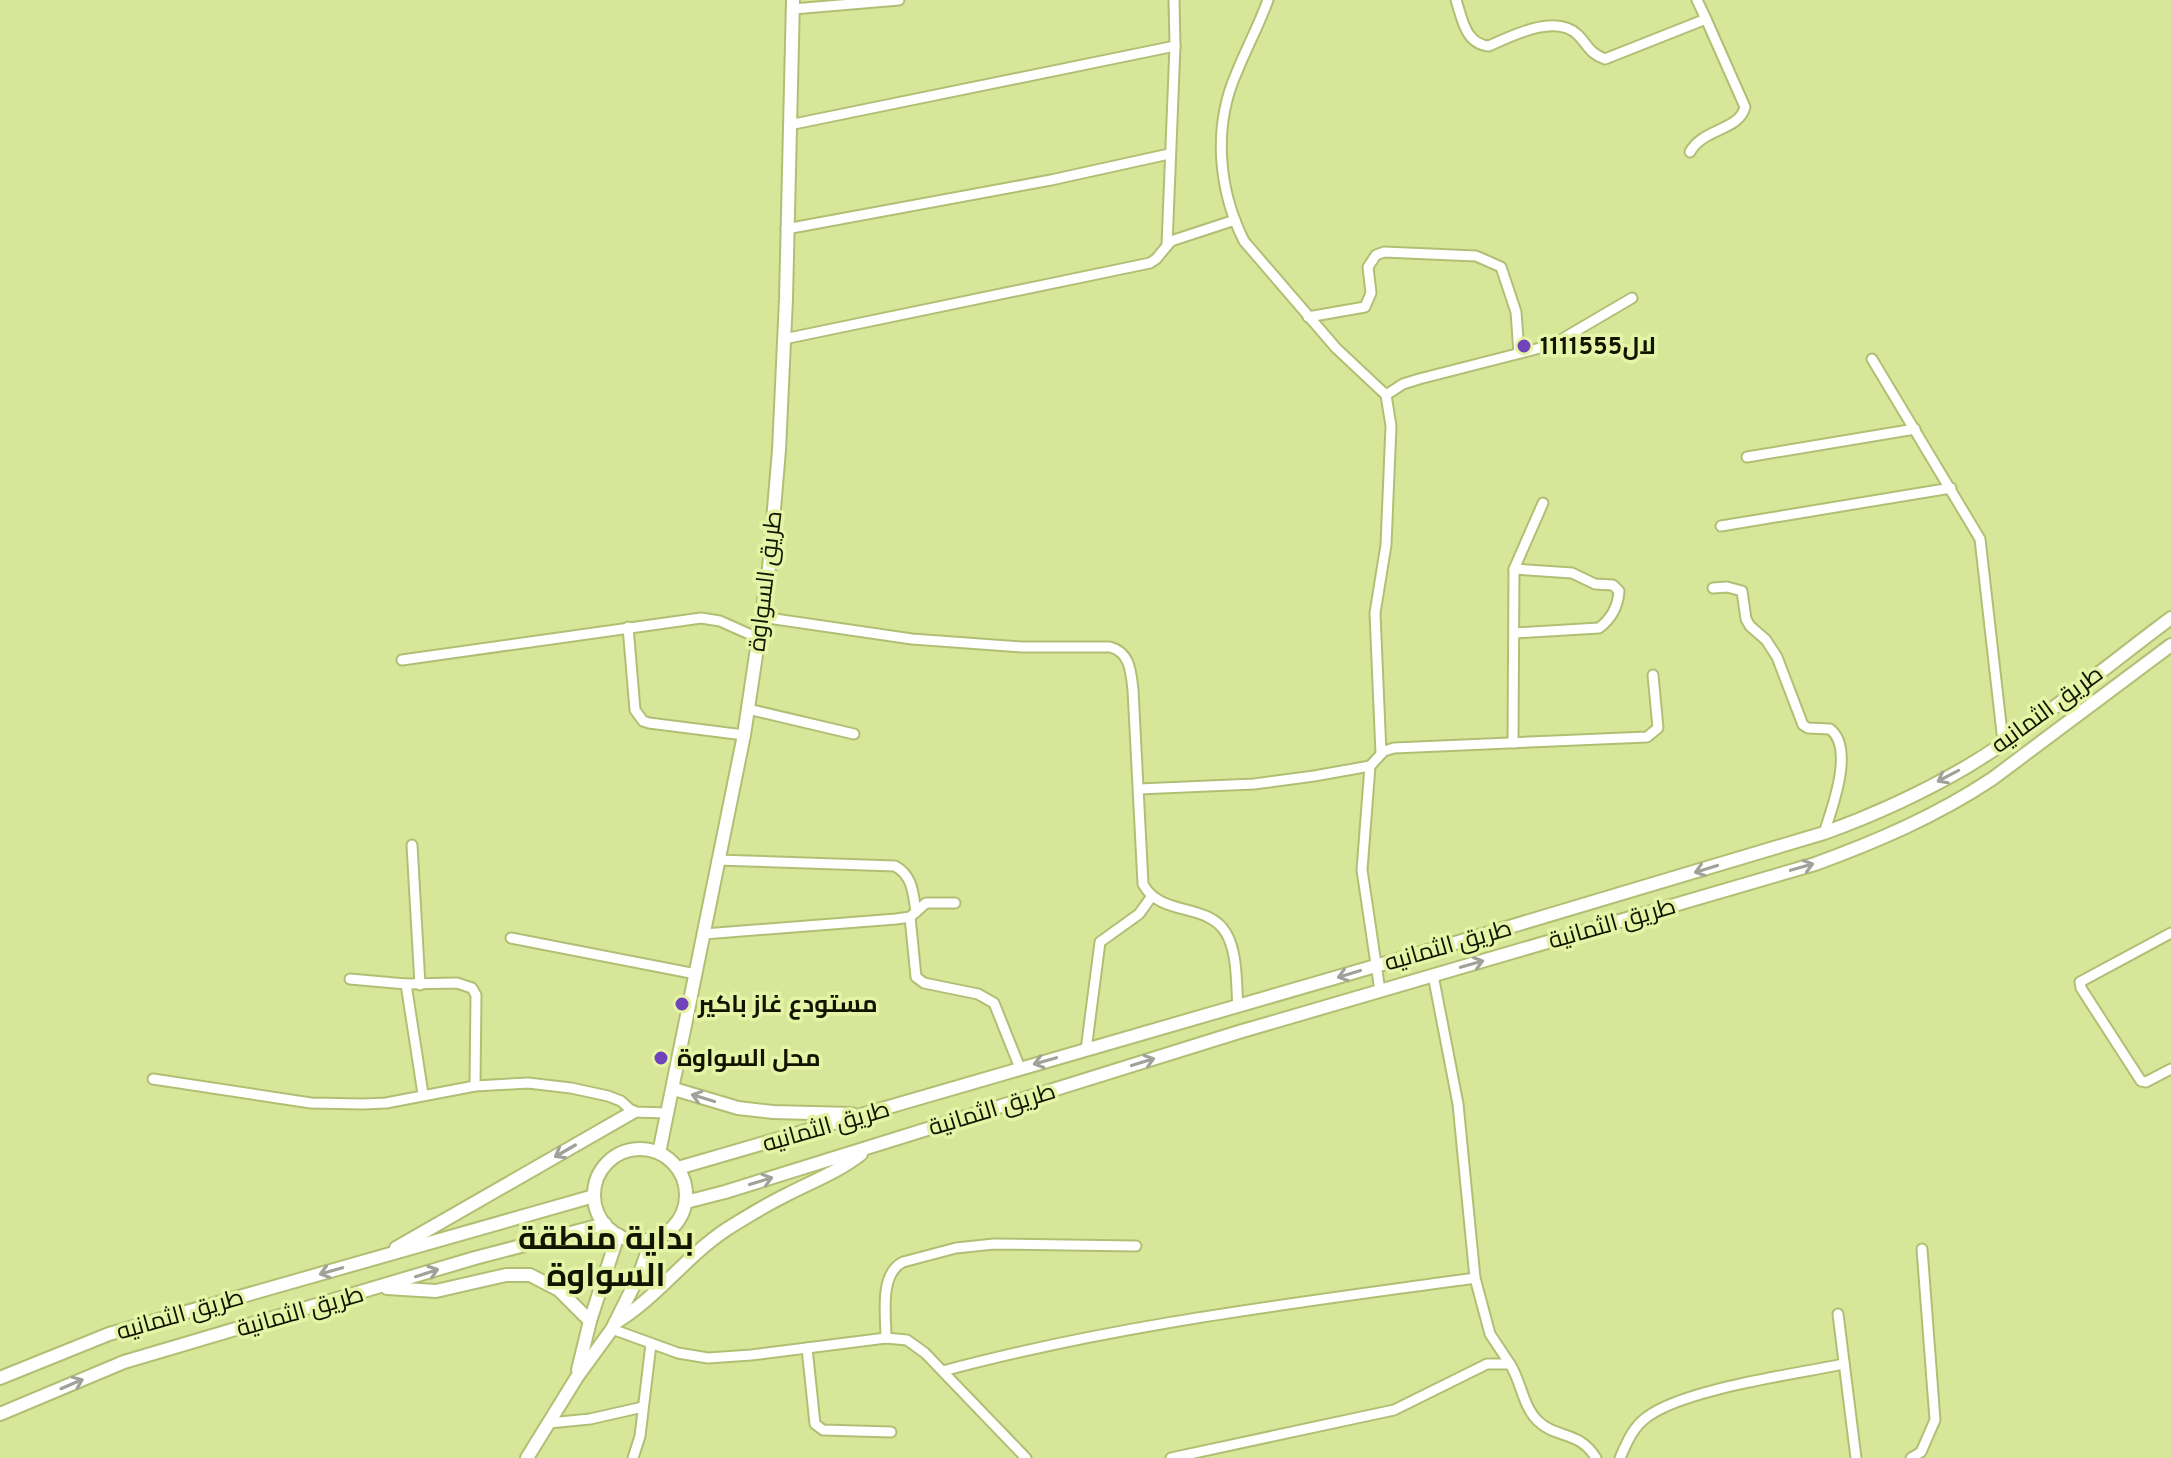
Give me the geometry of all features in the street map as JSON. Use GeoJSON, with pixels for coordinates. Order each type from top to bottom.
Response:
{"type":"FeatureCollection","features":[{"type":"Feature","properties":{"kind":"street"},"geometry":{"type":"LineString","coordinates":[[793,4],[899,0]]}},
{"type":"Feature","properties":{"kind":"street"},"geometry":{"type":"LineString","coordinates":[[1167,245],[1174,0]]}},
{"type":"Feature","properties":{"kind":"street"},"geometry":{"type":"LineString","coordinates":[[1268,0],[1235,75],[1222,127],[1223,177],[1244,241],[1336,348],[1386,395],[1391,426],[1386,545],[1375,613],[1381,754]]}},
{"type":"Feature","properties":{"kind":"street"},"geometry":{"type":"LineString","coordinates":[[1456,0],[1469,36],[1483,46],[1526,29],[1560,27],[1573,31],[1591,53],[1605,59],[1706,19]]}},
{"type":"Feature","properties":{"kind":"street"},"geometry":{"type":"LineString","coordinates":[[1690,152],[1695,142],[1740,118],[1745,107],[1697,0]]}},
{"type":"Feature","properties":{"kind":"street","name":"طريق السواوة"},"geometry":{"type":"LineString","coordinates":[[659,1153],[744,735],[775,509],[784,339],[793,4]]}},
{"type":"Feature","properties":{"kind":"street"},"geometry":{"type":"LineString","coordinates":[[789,125],[1175,46]]}},
{"type":"Feature","properties":{"kind":"street"},"geometry":{"type":"LineString","coordinates":[[786,229],[1051,180],[1169,154]]}},
{"type":"Feature","properties":{"kind":"street"},"geometry":{"type":"LineString","coordinates":[[784,339],[1144,265],[1156,259],[1167,245],[1180,236],[1235,220]]}},
{"type":"Feature","properties":{"kind":"street"},"geometry":{"type":"LineString","coordinates":[[1308,317],[1365,307],[1371,293],[1368,267],[1376,255],[1384,252],[1476,256],[1501,267],[1506,275],[1516,312],[1519,353]]}},
{"type":"Feature","properties":{"kind":"street"},"geometry":{"type":"LineString","coordinates":[[1386,395],[1403,384],[1419,379],[1564,340],[1632,298]]}},
{"type":"Feature","properties":{"kind":"street"},"geometry":{"type":"LineString","coordinates":[[1872,359],[1975,529],[1982,549],[2003,742]]}},
{"type":"Feature","properties":{"kind":"street"},"geometry":{"type":"LineString","coordinates":[[1747,457],[1915,429]]}},
{"type":"Feature","properties":{"kind":"street"},"geometry":{"type":"LineString","coordinates":[[1721,526],[1951,488]]}},
{"type":"Feature","properties":{"kind":"street"},"geometry":{"type":"LineString","coordinates":[[1513,743],[1514,569],[1543,503]]}},
{"type":"Feature","properties":{"kind":"street"},"geometry":{"type":"LineString","coordinates":[[1514,569],[1572,573],[1595,584],[1613,585],[1619,591],[1617,606],[1610,619],[1599,628],[1515,633]]}},
{"type":"Feature","properties":{"kind":"street"},"geometry":{"type":"LineString","coordinates":[[1713,588],[1727,587],[1742,591],[1746,619],[1777,657],[1803,725],[1830,729],[1837,736],[1840,776],[1824,833]]}},
{"type":"Feature","properties":{"kind":"street"},"geometry":{"type":"LineString","coordinates":[[761,617],[912,639],[1022,647],[1117,649],[1125,656],[1131,674],[1143,884],[1152,896],[1165,905],[1207,917],[1225,930],[1232,952],[1238,1007]]}},
{"type":"Feature","properties":{"kind":"street","name":"طريق الثمانيه"},"geometry":{"type":"LineString","coordinates":[[678,1168],[1238,1007],[1824,833],[1896,805],[1968,766],[2171,618]]}},
{"type":"Feature","properties":{"kind":"street"},"geometry":{"type":"LineString","coordinates":[[402,660],[688,619],[711,619],[758,638]]}},
{"type":"Feature","properties":{"kind":"street"},"geometry":{"type":"LineString","coordinates":[[628,627],[635,710],[639,717],[649,723],[744,735]]}},
{"type":"Feature","properties":{"kind":"street","name":"طريق الثمانية"},"geometry":{"type":"LineString","coordinates":[[686,1202],[1433,975],[1815,864],[1880,841],[1963,799],[2171,645]]}},
{"type":"Feature","properties":{"kind":"street"},"geometry":{"type":"LineString","coordinates":[[1139,789],[1282,781],[1370,766],[1381,754],[1394,748],[1647,737],[1658,728],[1653,675]]}},
{"type":"Feature","properties":{"kind":"street"},"geometry":{"type":"LineString","coordinates":[[748,709],[854,734]]}},
{"type":"Feature","properties":{"kind":"street"},"geometry":{"type":"LineString","coordinates":[[1370,766],[1362,870],[1380,991]]}},
{"type":"Feature","properties":{"kind":"street"},"geometry":{"type":"LineString","coordinates":[[412,845],[420,985]]}},
{"type":"Feature","properties":{"kind":"street"},"geometry":{"type":"LineString","coordinates":[[717,860],[895,866],[902,870],[911,881],[916,977],[924,983],[978,994],[994,1003],[1020,1068]]}},
{"type":"Feature","properties":{"kind":"street"},"geometry":{"type":"LineString","coordinates":[[1086,1050],[1100,942],[1139,914],[1152,896]]}},
{"type":"Feature","properties":{"kind":"street"},"geometry":{"type":"LineString","coordinates":[[704,934],[823,926],[913,914],[926,903],[955,903]]}},
{"type":"Feature","properties":{"kind":"street"},"geometry":{"type":"LineString","coordinates":[[2171,933],[2080,982],[2141,1081],[2146,1082],[2171,1069]]}},
{"type":"Feature","properties":{"kind":"street"},"geometry":{"type":"LineString","coordinates":[[511,938],[696,974]]}},
{"type":"Feature","properties":{"kind":"street"},"geometry":{"type":"LineString","coordinates":[[1433,975],[1458,1104],[1475,1278],[1490,1334],[1518,1377],[1538,1422],[1580,1440],[1596,1458]]}},
{"type":"Feature","properties":{"kind":"street"},"geometry":{"type":"LineString","coordinates":[[350,979],[420,985],[457,983],[475,991],[475,1086]]}},
{"type":"Feature","properties":{"kind":"street"},"geometry":{"type":"LineString","coordinates":[[406,984],[423,1094]]}},
{"type":"Feature","properties":{"kind":"street"},"geometry":{"type":"LineString","coordinates":[[153,1079],[311,1103],[363,1104],[386,1103],[475,1086],[528,1083],[608,1096],[621,1101],[633,1112]]}},
{"type":"Feature","properties":{"kind":"street"},"geometry":{"type":"LineString","coordinates":[[674,1089],[738,1108],[863,1115]]}},
{"type":"Feature","properties":{"kind":"street"},"geometry":{"type":"LineString","coordinates":[[378,1258],[633,1112],[668,1113]]}},
{"type":"Feature","properties":{"kind":"street"},"geometry":{"type":"LineString","coordinates":[[613,1326],[727,1229],[784,1196],[839,1170],[869,1147]]}},
{"type":"Feature","properties":{"kind":"street"},"geometry":{"type":"LineString","coordinates":[[637,1149],[659,1153],[678,1168],[686,1202],[674,1225],[652,1239],[641,1241],[618,1235],[599,1216],[594,1196],[599,1174],[615,1157],[637,1149]]}},
{"type":"Feature","properties":{"kind":"street","name":"طريق الثمانيه"},"geometry":{"type":"LineString","coordinates":[[0,1378],[109,1334],[594,1196]]}},
{"type":"Feature","properties":{"kind":"street","name":"طريق الثمانية"},"geometry":{"type":"LineString","coordinates":[[0,1414],[124,1362],[475,1258],[605,1224]]}},
{"type":"Feature","properties":{"kind":"street"},"geometry":{"type":"LineString","coordinates":[[577,1377],[590,1321],[618,1235]]}},
{"type":"Feature","properties":{"kind":"street"},"geometry":{"type":"LineString","coordinates":[[527,1458],[613,1326],[640,1273],[652,1239]]}},
{"type":"Feature","properties":{"kind":"street"},"geometry":{"type":"LineString","coordinates":[[886,1338],[888,1280],[895,1266],[903,1262],[956,1248],[994,1244],[1136,1246]]}},
{"type":"Feature","properties":{"kind":"street"},"geometry":{"type":"LineString","coordinates":[[1911,1458],[1921,1452],[1935,1420],[1922,1249]]}},
{"type":"Feature","properties":{"kind":"street"},"geometry":{"type":"LineString","coordinates":[[380,1288],[436,1291],[506,1275],[530,1275],[559,1290],[590,1321]]}},
{"type":"Feature","properties":{"kind":"street"},"geometry":{"type":"LineString","coordinates":[[943,1371],[1026,1348],[1250,1309],[1475,1278]]}},
{"type":"Feature","properties":{"kind":"street"},"geometry":{"type":"LineString","coordinates":[[1838,1314],[1856,1458]]}},
{"type":"Feature","properties":{"kind":"street"},"geometry":{"type":"LineString","coordinates":[[613,1326],[651,1344],[708,1358],[886,1338],[907,1340],[925,1353],[1026,1458]]}},
{"type":"Feature","properties":{"kind":"street"},"geometry":{"type":"LineString","coordinates":[[633,1458],[640,1436],[651,1344]]}},
{"type":"Feature","properties":{"kind":"street"},"geometry":{"type":"LineString","coordinates":[[807,1348],[815,1424],[823,1430],[891,1432]]}},
{"type":"Feature","properties":{"kind":"street"},"geometry":{"type":"LineString","coordinates":[[1171,1458],[1394,1410],[1487,1364],[1510,1364]]}},
{"type":"Feature","properties":{"kind":"street"},"geometry":{"type":"LineString","coordinates":[[1620,1458],[1637,1426],[1672,1403],[1705,1393],[1844,1364]]}},
{"type":"Feature","properties":{"kind":"street"},"geometry":{"type":"LineString","coordinates":[[549,1423],[590,1419],[643,1407]]}},
{"type":"Feature","properties":{"kind":"place","name":"1111555لال"},"geometry":{"type":"Point","coordinates":[1524,346]}},
{"type":"Feature","properties":{"kind":"place","name":"مستودع غاز باكير"},"geometry":{"type":"Point","coordinates":[682,1004]}},
{"type":"Feature","properties":{"kind":"place","name":"محل السواوة"},"geometry":{"type":"Point","coordinates":[661,1058]}},
{"type":"Feature","properties":{"kind":"district","name":"بداية منطقة السواوة"},"geometry":{"type":"Point","coordinates":[606,1256]}}]}
